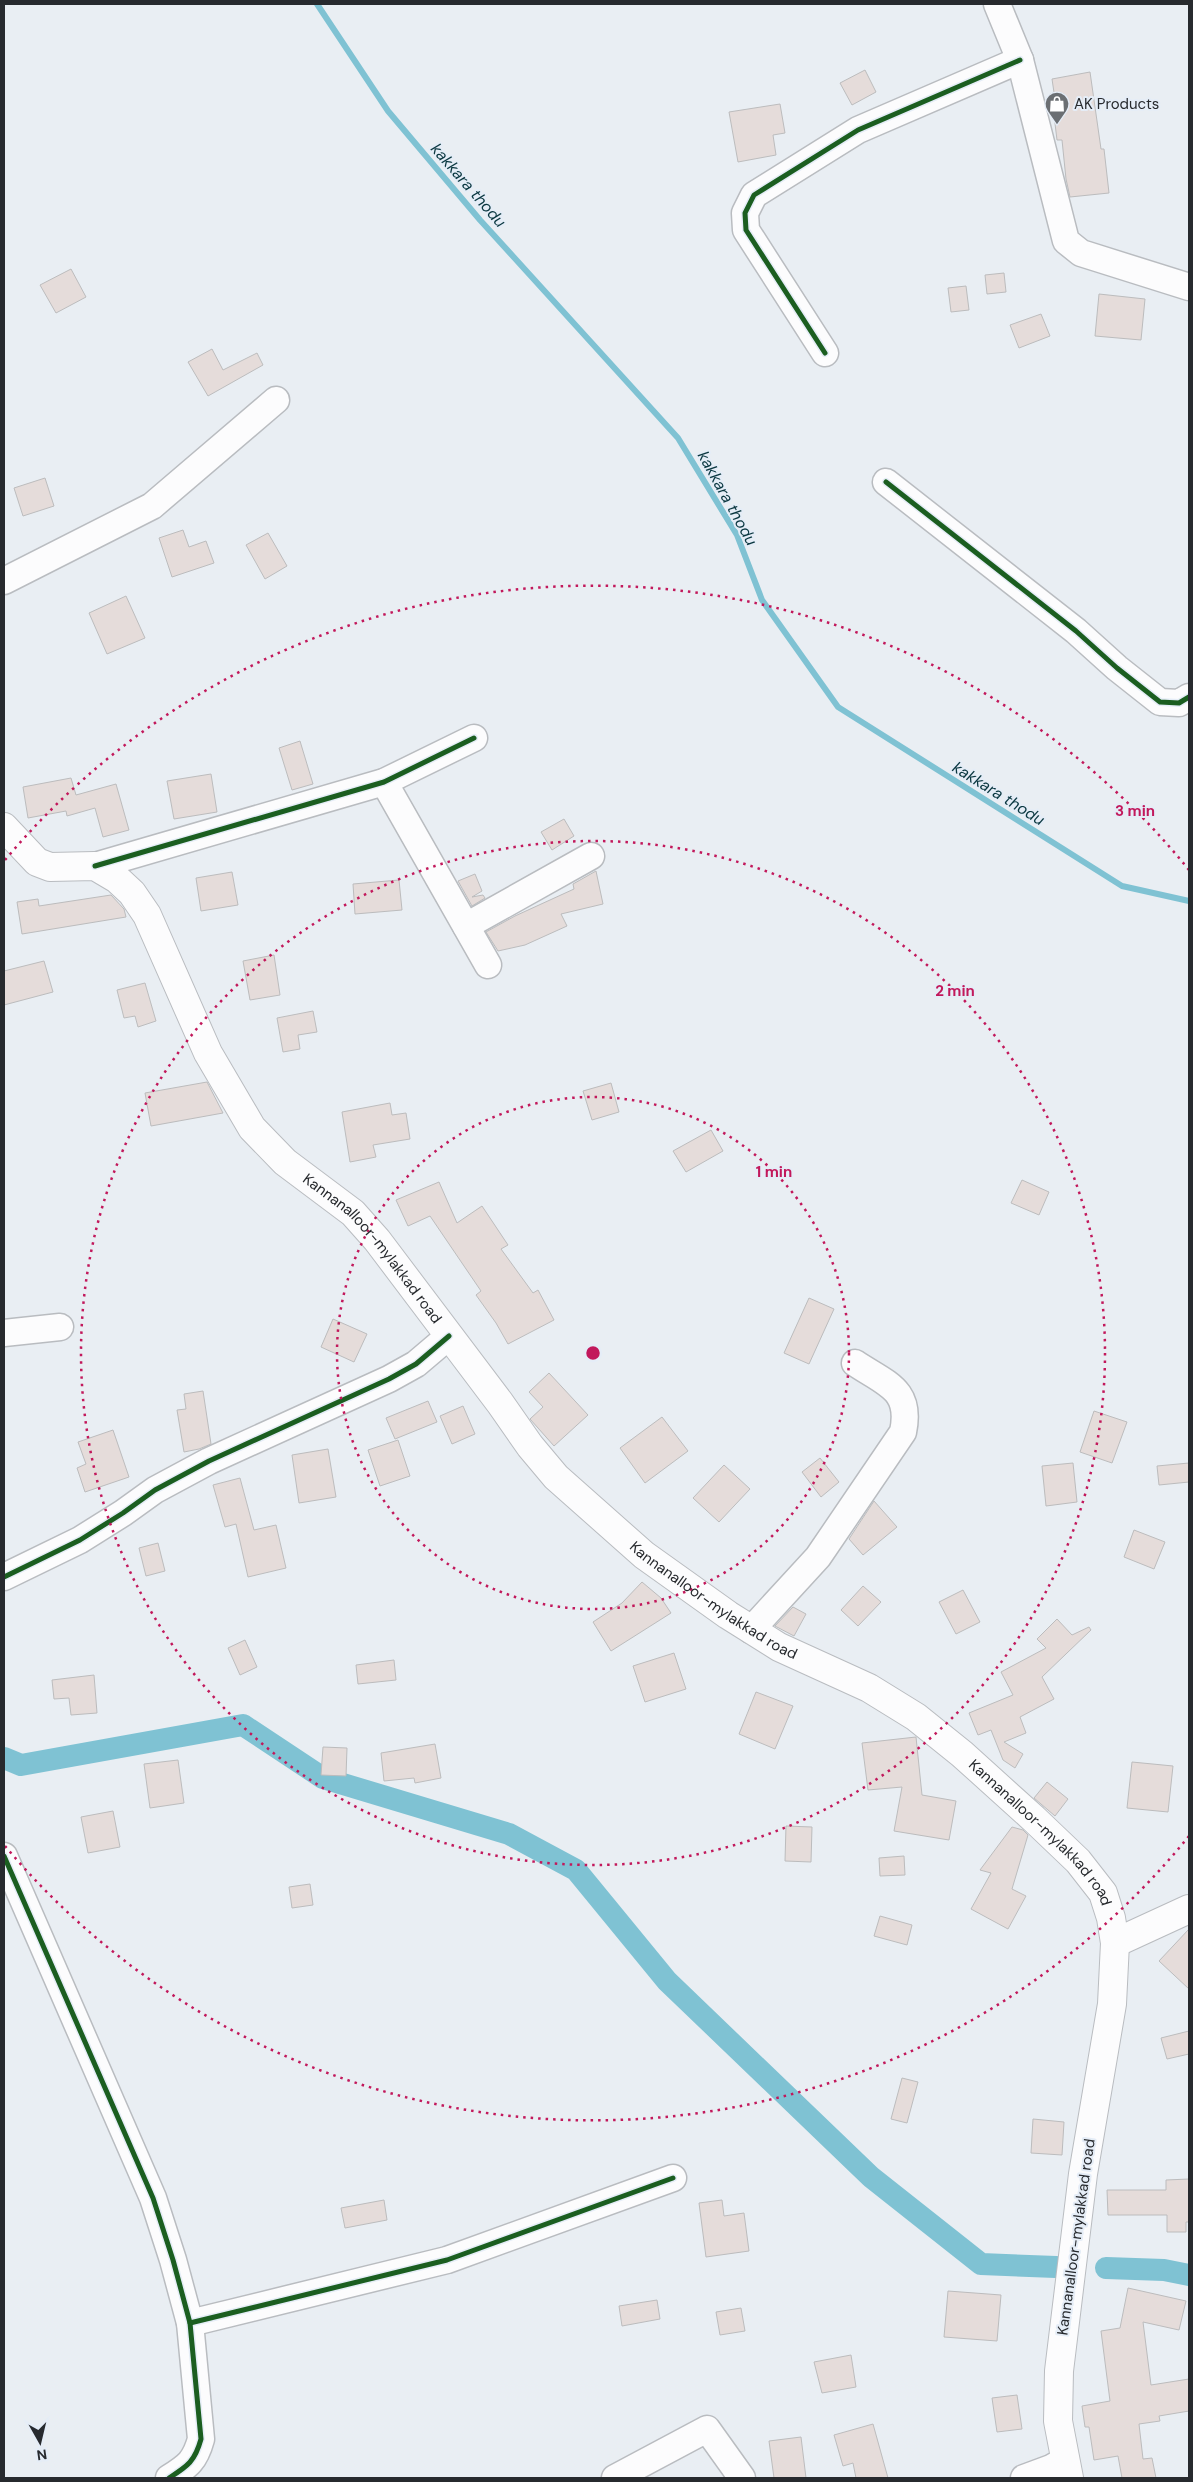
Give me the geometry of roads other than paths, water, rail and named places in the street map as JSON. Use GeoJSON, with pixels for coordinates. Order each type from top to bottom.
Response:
{"type":"FeatureCollection","features":[{"type":"Feature","properties":{"kind":"main road"},"geometry":{"type":"LineString","coordinates":[[4,827],[37,862],[50,867],[95,866]]}},
{"type":"Feature","properties":{"kind":"main road","name":"Kannanalloor-mylakkad road"},"geometry":{"type":"LineString","coordinates":[[95,866],[117,879],[132,893],[147,915],[208,1053],[252,1128],[285,1162],[352,1213],[377,1240],[500,1403],[530,1446],[556,1477],[644,1554],[751,1630],[779,1647],[869,1688],[916,1717],[962,1754],[1078,1861],[1103,1893],[1111,1918],[1115,1943],[1112,2004],[1083,2174],[1059,2370],[1058,2421],[1067,2469]]}},
{"type":"Feature","properties":{"kind":"main road"},"geometry":{"type":"LineString","coordinates":[[1115,1943],[1189,1909]]}},
{"type":"Feature","properties":{"kind":"street"},"geometry":{"type":"LineString","coordinates":[[996,4],[1020,60],[1066,241],[1081,252],[1189,287]]}},
{"type":"Feature","properties":{"kind":"street"},"geometry":{"type":"LineString","coordinates":[[826,353],[761,256],[746,230],[745,213],[754,195],[858,130],[1020,60]]}},
{"type":"Feature","properties":{"kind":"street"},"geometry":{"type":"LineString","coordinates":[[4,582],[152,506],[276,400]]}},
{"type":"Feature","properties":{"kind":"street"},"geometry":{"type":"LineString","coordinates":[[886,482],[1076,631],[1117,668],[1160,702],[1179,703],[1189,697]]}},
{"type":"Feature","properties":{"kind":"street"},"geometry":{"type":"LineString","coordinates":[[95,866],[384,782],[474,738]]}},
{"type":"Feature","properties":{"kind":"street"},"geometry":{"type":"LineString","coordinates":[[384,782],[488,965]]}},
{"type":"Feature","properties":{"kind":"street"},"geometry":{"type":"LineString","coordinates":[[466,926],[591,856]]}},
{"type":"Feature","properties":{"kind":"street"},"geometry":{"type":"LineString","coordinates":[[4,1333],[60,1327]]}},
{"type":"Feature","properties":{"kind":"street"},"geometry":{"type":"LineString","coordinates":[[4,1577],[80,1540],[123,1514],[154,1490],[209,1461],[389,1379],[416,1364],[449,1336]]}},
{"type":"Feature","properties":{"kind":"street"},"geometry":{"type":"LineString","coordinates":[[751,1630],[818,1557],[903,1432],[906,1416],[903,1400],[896,1391],[855,1363]]}},
{"type":"Feature","properties":{"kind":"street"},"geometry":{"type":"LineString","coordinates":[[4,1856],[153,2198],[173,2260],[190,2323],[201,2439],[196,2456],[183,2469],[168,2478]]}},
{"type":"Feature","properties":{"kind":"street"},"geometry":{"type":"LineString","coordinates":[[190,2323],[447,2260],[672,2178]]}},
{"type":"Feature","properties":{"kind":"street"},"geometry":{"type":"LineString","coordinates":[[615,2478],[707,2429],[742,2478]]}},
{"type":"Feature","properties":{"kind":"street"},"geometry":{"type":"LineString","coordinates":[[1024,2478],[1051,2468],[1067,2469]]}},
{"type":"Feature","properties":{"kind":"waterway","name":"kakkara thodu"},"geometry":{"type":"LineString","coordinates":[[317,4],[388,111],[480,220],[678,438],[737,535],[762,600],[838,707],[1122,886],[1189,901]]}},
{"type":"Feature","properties":{"kind":"waterway"},"geometry":{"type":"LineString","coordinates":[[4,1758],[21,1765],[243,1725],[323,1778],[509,1834],[576,1870],[667,1981],[871,2177],[981,2264],[1056,2267]]}},
{"type":"Feature","properties":{"kind":"waterway"},"geometry":{"type":"LineString","coordinates":[[1106,2268],[1164,2270],[1189,2275]]}},
{"type":"Feature","properties":{"kind":"place","name":"AK Products"},"geometry":{"type":"Point","coordinates":[1057,125]}}]}
